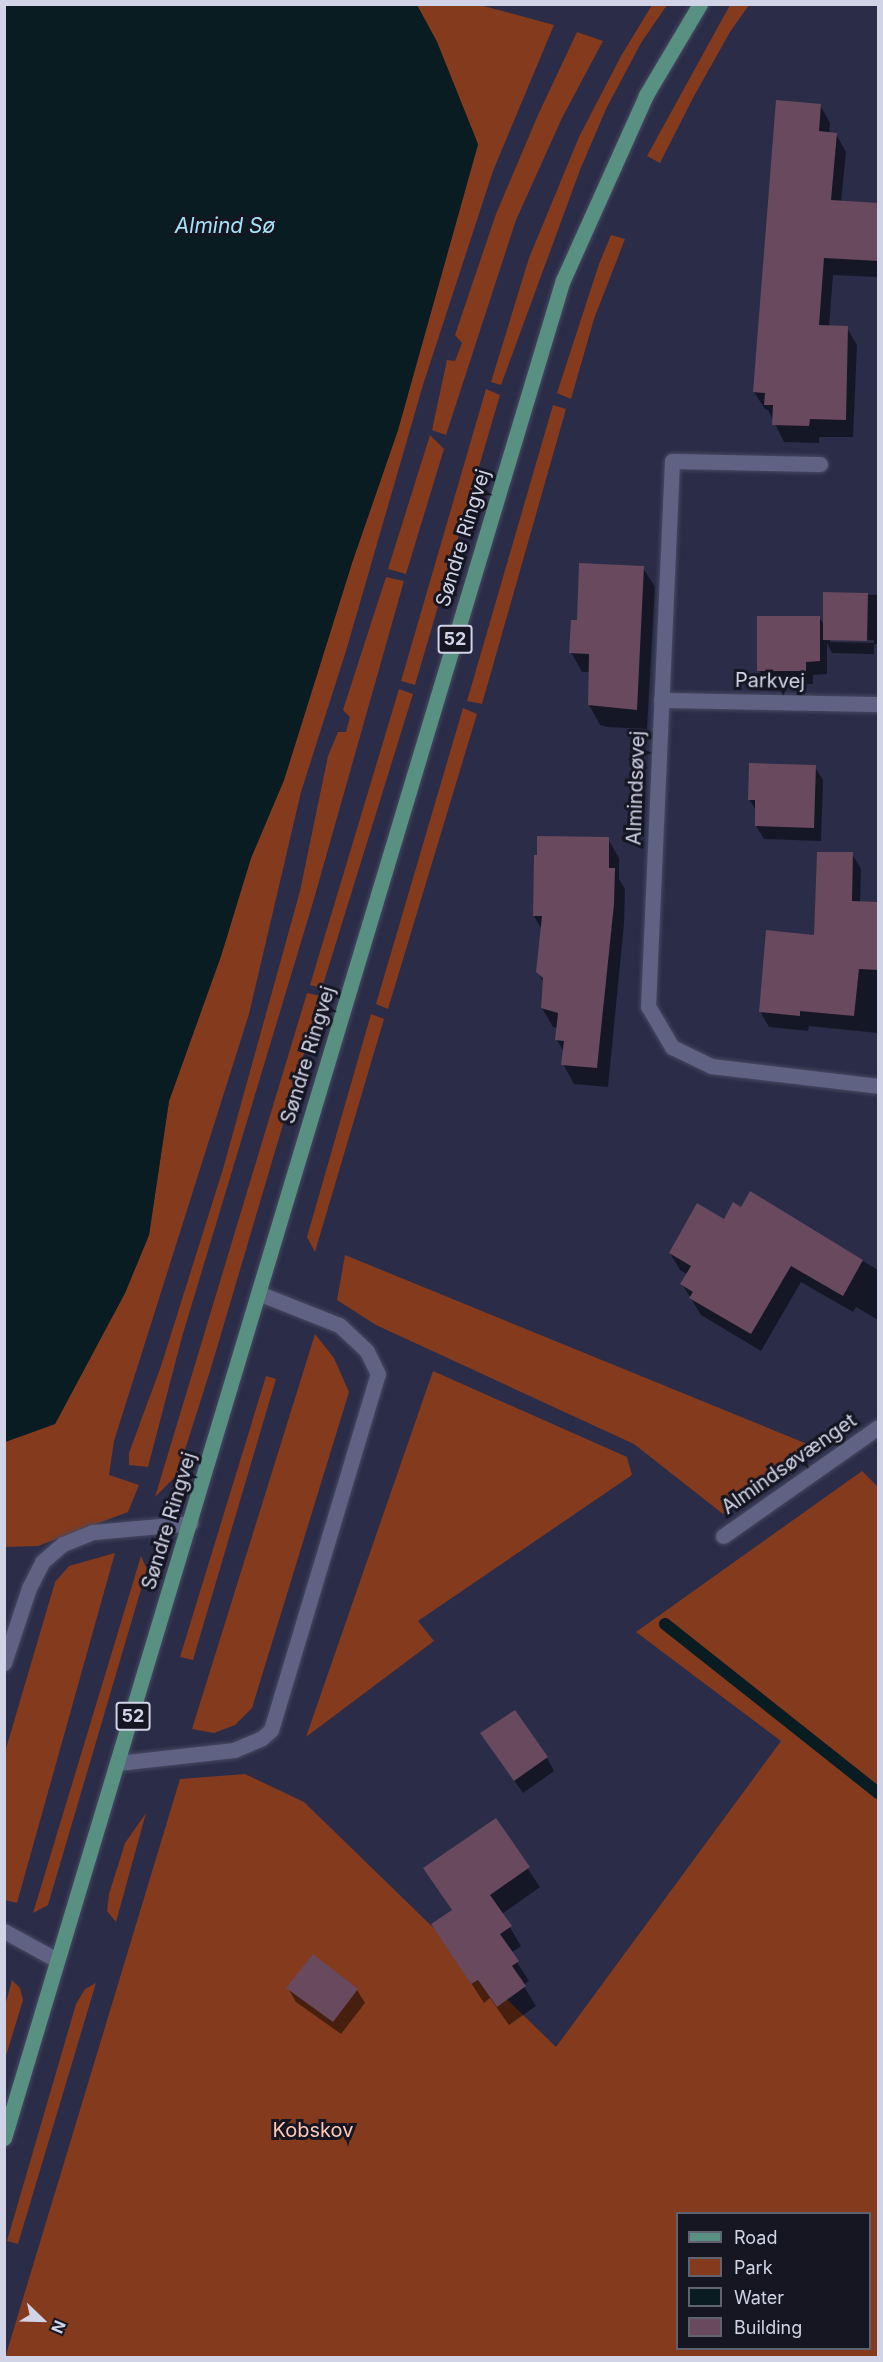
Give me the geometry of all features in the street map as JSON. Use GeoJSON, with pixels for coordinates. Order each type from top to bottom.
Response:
{"type":"FeatureCollection","features":[{"type":"Feature","properties":{"kind":"main road","name":"Søndre Ringvej"},"geometry":{"type":"LineString","coordinates":[[4,2138],[191,1523],[563,280],[646,95],[700,4]]}},
{"type":"Feature","properties":{"kind":"street","name":"Almindsøvej"},"geometry":{"type":"LineString","coordinates":[[820,464],[672,461],[648,1006],[672,1047],[711,1066],[879,1086]]}},
{"type":"Feature","properties":{"kind":"street","name":"Parkvej"},"geometry":{"type":"LineString","coordinates":[[661,699],[879,704]]}},
{"type":"Feature","properties":{"kind":"street"},"geometry":{"type":"LineString","coordinates":[[118,1763],[234,1750],[262,1738],[271,1730],[378,1374],[367,1351],[339,1325],[258,1293]]}},
{"type":"Feature","properties":{"kind":"street","name":"Almindsøvænget"},"geometry":{"type":"LineString","coordinates":[[723,1536],[879,1427]]}},
{"type":"Feature","properties":{"kind":"street"},"geometry":{"type":"LineString","coordinates":[[4,1663],[29,1588],[42,1562],[63,1544],[93,1532],[191,1523]]}},
{"type":"Feature","properties":{"kind":"street"},"geometry":{"type":"LineString","coordinates":[[4,1931],[57,1960]]}},
{"type":"Feature","properties":{"kind":"green space"},"geometry":{"type":"Polygon","coordinates":[[[417,5],[480,5],[554,25],[493,171],[423,385],[346,651],[301,792],[249,1014],[114,1441],[109,1475],[139,1485],[128,1512],[38,1546],[5,1547],[5,1442],[55,1424],[125,1293],[149,1235],[169,1101],[221,956],[251,858],[284,780],[352,563],[398,430],[478,145],[437,42],[417,5]]]}},
{"type":"Feature","properties":{"kind":"green space"},"geometry":{"type":"Polygon","coordinates":[[[652,5],[667,5],[641,43],[606,109],[580,170],[501,385],[491,382],[529,258],[579,137],[621,56],[652,5]]]}},
{"type":"Feature","properties":{"kind":"green space"},"geometry":{"type":"Polygon","coordinates":[[[730,5],[749,5],[730,32],[660,163],[647,156],[730,5]]]}},
{"type":"Feature","properties":{"kind":"green space"},"geometry":{"type":"Polygon","coordinates":[[[577,32],[603,41],[562,118],[516,220],[446,435],[432,430],[447,360],[455,361],[462,343],[455,335],[496,214],[538,115],[577,32]]]}},
{"type":"Feature","properties":{"kind":"green space"},"geometry":{"type":"Polygon","coordinates":[[[611,235],[625,239],[594,319],[571,399],[557,393],[599,264],[611,235]]]}},
{"type":"Feature","properties":{"kind":"green space"},"geometry":{"type":"Polygon","coordinates":[[[486,389],[500,395],[415,685],[401,681],[486,389]]]}},
{"type":"Feature","properties":{"kind":"green space"},"geometry":{"type":"Polygon","coordinates":[[[553,405],[566,409],[482,704],[467,701],[553,405]]]}},
{"type":"Feature","properties":{"kind":"green space"},"geometry":{"type":"Polygon","coordinates":[[[430,435],[444,449],[406,574],[388,569],[430,435]]]}},
{"type":"Feature","properties":{"kind":"green space"},"geometry":{"type":"Polygon","coordinates":[[[386,577],[404,581],[314,899],[182,1337],[148,1467],[129,1465],[129,1453],[161,1366],[223,1169],[300,891],[328,756],[338,732],[346,732],[350,717],[343,710],[386,577]]]}},
{"type":"Feature","properties":{"kind":"green space"},"geometry":{"type":"Polygon","coordinates":[[[399,689],[413,694],[322,988],[310,985],[399,689]]]}},
{"type":"Feature","properties":{"kind":"green space"},"geometry":{"type":"Polygon","coordinates":[[[463,708],[477,714],[388,1009],[376,1004],[463,708]]]}},
{"type":"Feature","properties":{"kind":"green space"},"geometry":{"type":"Polygon","coordinates":[[[307,993],[321,996],[211,1368],[177,1475],[155,1497],[307,993]]]}},
{"type":"Feature","properties":{"kind":"green space"},"geometry":{"type":"Polygon","coordinates":[[[371,1014],[384,1019],[315,1252],[307,1237],[371,1014]]]}},
{"type":"Feature","properties":{"kind":"green space"},"geometry":{"type":"Polygon","coordinates":[[[345,1255],[817,1448],[723,1514],[634,1444],[376,1325],[337,1300],[345,1255]]]}},
{"type":"Feature","properties":{"kind":"green space"},"geometry":{"type":"Polygon","coordinates":[[[315,1334],[334,1358],[349,1392],[252,1708],[235,1725],[214,1733],[192,1729],[315,1334]]]}},
{"type":"Feature","properties":{"kind":"green space"},"geometry":{"type":"Polygon","coordinates":[[[433,1371],[627,1457],[632,1475],[418,1621],[434,1641],[306,1737],[433,1371]]]}},
{"type":"Feature","properties":{"kind":"green space"},"geometry":{"type":"Polygon","coordinates":[[[266,1376],[276,1379],[193,1660],[180,1657],[266,1376]]]}},
{"type":"Feature","properties":{"kind":"green space","name":"Kobskov"},"geometry":{"type":"Polygon","coordinates":[[[862,1471],[878,1487],[878,2357],[5,2358],[180,1779],[245,1774],[304,1802],[556,2047],[781,1741],[636,1632],[862,1471]]]}},
{"type":"Feature","properties":{"kind":"green space"},"geometry":{"type":"Polygon","coordinates":[[[115,1553],[17,1903],[5,1900],[5,1752],[55,1582],[69,1566],[115,1553]]]}},
{"type":"Feature","properties":{"kind":"green space"},"geometry":{"type":"Polygon","coordinates":[[[141,1556],[147,1569],[48,1905],[33,1913],[141,1556]]]}},
{"type":"Feature","properties":{"kind":"green space"},"geometry":{"type":"Polygon","coordinates":[[[146,1813],[116,1922],[107,1911],[109,1894],[125,1843],[146,1813]]]}},
{"type":"Feature","properties":{"kind":"green space"},"geometry":{"type":"Polygon","coordinates":[[[12,1980],[20,1988],[23,2000],[5,2059],[5,2006],[12,1980]]]}},
{"type":"Feature","properties":{"kind":"green space"},"geometry":{"type":"Polygon","coordinates":[[[96,1983],[18,2244],[7,2241],[76,2004],[85,1989],[96,1983]]]}},
{"type":"Feature","properties":{"kind":"water","name":"Almind Sø"},"geometry":{"type":"Polygon","coordinates":[[[5,4],[417,5],[437,42],[478,144],[398,430],[352,563],[284,780],[251,858],[221,956],[169,1101],[149,1235],[125,1293],[55,1424],[5,1442],[5,4]]]}},
{"type":"Feature","properties":{"kind":"building"},"geometry":{"type":"Polygon","coordinates":[[[776,100],[821,104],[819,131],[837,133],[831,200],[879,203],[879,261],[824,258],[819,325],[848,326],[846,420],[810,419],[809,426],[772,425],[773,405],[764,405],[765,393],[753,392],[776,100]]]}},
{"type":"Feature","properties":{"kind":"building"},"geometry":{"type":"Polygon","coordinates":[[[579,563],[644,566],[637,710],[588,705],[589,654],[569,653],[571,620],[577,620],[579,563]]]}},
{"type":"Feature","properties":{"kind":"building"},"geometry":{"type":"Polygon","coordinates":[[[823,592],[868,593],[867,641],[823,640],[823,592]]]}},
{"type":"Feature","properties":{"kind":"building"},"geometry":{"type":"Polygon","coordinates":[[[757,616],[820,616],[820,661],[806,662],[806,671],[757,671],[757,616]]]}},
{"type":"Feature","properties":{"kind":"building"},"geometry":{"type":"Polygon","coordinates":[[[749,763],[816,765],[814,828],[755,826],[755,800],[748,800],[749,763]]]}},
{"type":"Feature","properties":{"kind":"building"},"geometry":{"type":"Polygon","coordinates":[[[537,836],[609,837],[609,868],[615,868],[614,904],[597,1068],[561,1065],[564,1041],[555,1040],[558,1013],[541,1008],[543,978],[536,972],[542,916],[533,916],[534,855],[537,855],[537,836]]]}},
{"type":"Feature","properties":{"kind":"building"},"geometry":{"type":"Polygon","coordinates":[[[817,852],[853,852],[852,901],[879,902],[879,970],[859,969],[854,1016],[800,1011],[800,1016],[759,1012],[766,930],[814,935],[817,852]]]}},
{"type":"Feature","properties":{"kind":"building"},"geometry":{"type":"Polygon","coordinates":[[[750,1191],[863,1260],[843,1296],[791,1266],[751,1334],[689,1298],[693,1292],[680,1284],[691,1266],[669,1253],[697,1203],[724,1219],[733,1202],[741,1207],[750,1191]]]}},
{"type":"Feature","properties":{"kind":"building"},"geometry":{"type":"Polygon","coordinates":[[[515,1710],[548,1757],[514,1781],[480,1733],[515,1710]]]}},
{"type":"Feature","properties":{"kind":"building"},"geometry":{"type":"Polygon","coordinates":[[[496,1818],[530,1867],[490,1895],[512,1926],[500,1934],[519,1961],[512,1966],[526,1986],[497,2007],[478,1980],[471,1984],[431,1924],[452,1910],[423,1868],[496,1818]]]}},
{"type":"Feature","properties":{"kind":"building"},"geometry":{"type":"Polygon","coordinates":[[[313,1954],[358,1989],[333,2022],[286,1988],[313,1954]]]}},
{"type":"Feature","properties":{"kind":"waterway"},"geometry":{"type":"LineString","coordinates":[[665,1624],[878,1793]]}}]}
